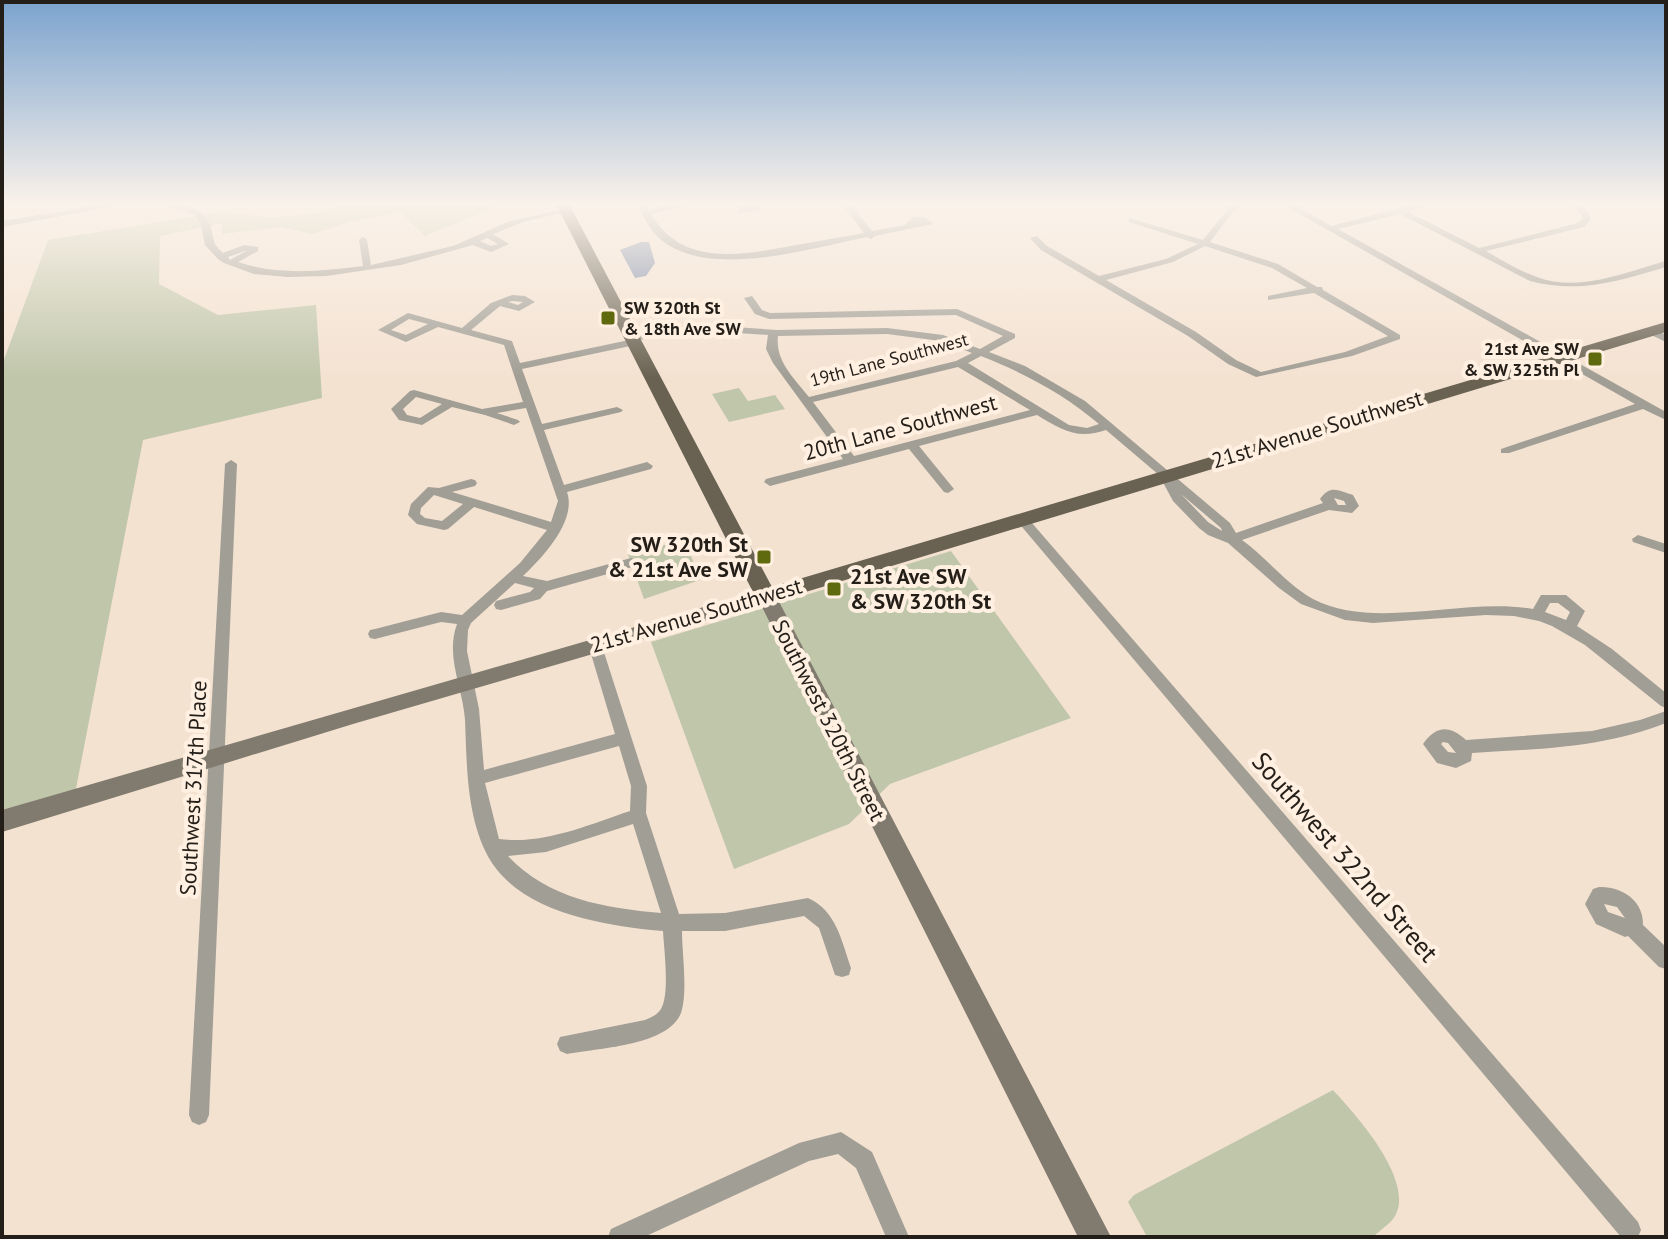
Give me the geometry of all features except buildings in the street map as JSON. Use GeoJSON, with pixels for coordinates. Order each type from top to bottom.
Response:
{"type":"FeatureCollection","features":[{"type":"Feature","properties":{"kind":"main road","name":"Southwest 320th Street"},"geometry":{"type":"LineString","coordinates":[[592,262],[1095,1237]]}},
{"type":"Feature","properties":{"kind":"main road","name":"21st Avenue Southwest"},"geometry":{"type":"LineString","coordinates":[[2,821],[766,596],[1559,357],[1661,332]]}},
{"type":"Feature","properties":{"kind":"street"},"geometry":{"type":"LineString","coordinates":[[366,262],[367,266]]}},
{"type":"Feature","properties":{"kind":"street"},"geometry":{"type":"LineString","coordinates":[[231,263],[277,274],[271,280],[273,284],[286,282],[295,274],[386,262]]}},
{"type":"Feature","properties":{"kind":"street"},"geometry":{"type":"LineString","coordinates":[[1069,262],[1232,362],[1260,375],[1348,354],[1396,337],[1319,289],[1262,262]]}},
{"type":"Feature","properties":{"kind":"street"},"geometry":{"type":"LineString","coordinates":[[1100,279],[1158,262]]}},
{"type":"Feature","properties":{"kind":"street"},"geometry":{"type":"LineString","coordinates":[[1388,262],[1666,417]]}},
{"type":"Feature","properties":{"kind":"street"},"geometry":{"type":"LineString","coordinates":[[1500,262],[1544,283],[1582,286],[1666,264]]}},
{"type":"Feature","properties":{"kind":"street"},"geometry":{"type":"LineString","coordinates":[[1538,295],[1544,283]]}},
{"type":"Feature","properties":{"kind":"street"},"geometry":{"type":"LineString","coordinates":[[1271,298],[1319,289]]}},
{"type":"Feature","properties":{"kind":"street","name":"19th Lane Southwest"},"geometry":{"type":"LineString","coordinates":[[749,298],[758,312],[769,316],[957,312],[1011,336],[960,363],[805,401]]}},
{"type":"Feature","properties":{"kind":"street"},"geometry":{"type":"LineString","coordinates":[[463,332],[499,303]]}},
{"type":"Feature","properties":{"kind":"street"},"geometry":{"type":"LineString","coordinates":[[435,325],[507,342],[561,490],[563,513],[556,528],[512,578],[465,620],[459,644],[471,704],[478,778],[493,846],[517,878],[560,901],[609,917],[731,921],[808,907],[826,923],[842,968]]}},
{"type":"Feature","properties":{"kind":"street"},"geometry":{"type":"LineString","coordinates":[[516,367],[635,341],[709,329],[773,333],[916,333],[982,354],[1052,385],[1081,403],[1164,475],[1172,494],[1212,532],[1232,539],[1293,593],[1317,607],[1350,616],[1476,610],[1542,616],[1568,629],[1666,702]]}},
{"type":"Feature","properties":{"kind":"street"},"geometry":{"type":"LineString","coordinates":[[773,333],[771,349],[805,401],[851,461]]}},
{"type":"Feature","properties":{"kind":"street","name":"20th Lane Southwest"},"geometry":{"type":"LineString","coordinates":[[960,363],[1077,433],[1109,425]]}},
{"type":"Feature","properties":{"kind":"street"},"geometry":{"type":"LineString","coordinates":[[420,395],[444,389]]}},
{"type":"Feature","properties":{"kind":"street"},"geometry":{"type":"LineString","coordinates":[[451,403],[424,422],[398,415],[398,407],[414,393],[451,403],[514,422]]}},
{"type":"Feature","properties":{"kind":"street"},"geometry":{"type":"LineString","coordinates":[[482,412],[530,404]]}},
{"type":"Feature","properties":{"kind":"street"},"geometry":{"type":"LineString","coordinates":[[1505,451],[1643,405]]}},
{"type":"Feature","properties":{"kind":"street"},"geometry":{"type":"LineString","coordinates":[[538,428],[617,410]]}},
{"type":"Feature","properties":{"kind":"street","name":"20th Lane Southwest"},"geometry":{"type":"LineString","coordinates":[[770,482],[1040,411]]}},
{"type":"Feature","properties":{"kind":"street"},"geometry":{"type":"LineString","coordinates":[[912,445],[948,489]]}},
{"type":"Feature","properties":{"kind":"street","name":"Southwest 317th Place"},"geometry":{"type":"LineString","coordinates":[[199,1115],[231,464]]}},
{"type":"Feature","properties":{"kind":"street"},"geometry":{"type":"LineString","coordinates":[[561,490],[647,466]]}},
{"type":"Feature","properties":{"kind":"street"},"geometry":{"type":"LineString","coordinates":[[439,492],[471,483]]}},
{"type":"Feature","properties":{"kind":"street"},"geometry":{"type":"LineString","coordinates":[[472,502],[444,526],[418,519],[415,507],[432,490],[472,502],[556,528]]}},
{"type":"Feature","properties":{"kind":"street"},"geometry":{"type":"LineString","coordinates":[[1232,539],[1330,505]]}},
{"type":"Feature","properties":{"kind":"street","name":"Southwest 322nd Street"},"geometry":{"type":"LineString","coordinates":[[1021,518],[1630,1230]]}},
{"type":"Feature","properties":{"kind":"street"},"geometry":{"type":"LineString","coordinates":[[1638,539],[1666,549]]}},
{"type":"Feature","properties":{"kind":"street"},"geometry":{"type":"LineString","coordinates":[[512,578],[543,586],[631,563]]}},
{"type":"Feature","properties":{"kind":"street"},"geometry":{"type":"LineString","coordinates":[[501,605],[535,596],[543,586]]}},
{"type":"Feature","properties":{"kind":"street"},"geometry":{"type":"LineString","coordinates":[[1542,616],[1546,598],[1567,600],[1578,611],[1568,629]]}},
{"type":"Feature","properties":{"kind":"street"},"geometry":{"type":"LineString","coordinates":[[375,634],[441,617],[465,620]]}},
{"type":"Feature","properties":{"kind":"street"},"geometry":{"type":"LineString","coordinates":[[567,1044],[646,1030],[662,1023],[672,1010],[672,920],[639,815],[639,786],[595,644]]}},
{"type":"Feature","properties":{"kind":"street"},"geometry":{"type":"LineString","coordinates":[[1463,747],[1604,736],[1642,728],[1666,717]]}},
{"type":"Feature","properties":{"kind":"street"},"geometry":{"type":"LineString","coordinates":[[478,778],[624,738]]}},
{"type":"Feature","properties":{"kind":"street"},"geometry":{"type":"LineString","coordinates":[[493,846],[510,851],[539,846],[639,815]]}},
{"type":"Feature","properties":{"kind":"street"},"geometry":{"type":"LineString","coordinates":[[1632,927],[1666,960]]}},
{"type":"Feature","properties":{"kind":"street"},"geometry":{"type":"LineString","coordinates":[[619,1237],[807,1151],[846,1144],[864,1160],[898,1237]]}},
{"type":"Feature","properties":{"kind":"green space"},"geometry":{"type":"Polygon","coordinates":[[[40,262],[159,262],[159,284],[218,315],[316,305],[322,398],[143,440],[74,799],[2,821],[2,365],[40,262]]]}},
{"type":"Feature","properties":{"kind":"green space"},"geometry":{"type":"Polygon","coordinates":[[[739,388],[748,401],[775,395],[785,409],[729,422],[712,394],[739,388]]]}},
{"type":"Feature","properties":{"kind":"green space"},"geometry":{"type":"Polygon","coordinates":[[[685,540],[700,580],[644,599],[628,554],[685,540]]]}},
{"type":"Feature","properties":{"kind":"green space"},"geometry":{"type":"Polygon","coordinates":[[[951,551],[1071,718],[890,784],[849,824],[734,869],[651,642],[951,551]]]}},
{"type":"Feature","properties":{"kind":"green space"},"geometry":{"type":"Polygon","coordinates":[[[1333,1090],[1380,1148],[1397,1183],[1399,1199],[1396,1214],[1374,1236],[1147,1237],[1128,1202],[1134,1195],[1333,1090]]]}},
{"type":"Feature","properties":{"kind":"water"},"geometry":{"type":"Polygon","coordinates":[[[626,262],[655,262],[646,276],[635,278],[626,262]]]}},
{"type":"Feature","properties":{"kind":"place","name":"SW 320th St & 18th Ave SW"},"geometry":{"type":"Point","coordinates":[608,318]}},
{"type":"Feature","properties":{"kind":"place","name":"21st Ave SW & SW 325th Pl"},"geometry":{"type":"Point","coordinates":[1595,359]}},
{"type":"Feature","properties":{"kind":"place","name":"SW 320th St & 21st Ave SW"},"geometry":{"type":"Point","coordinates":[764,557]}},
{"type":"Feature","properties":{"kind":"place","name":"21st Ave SW & SW 320th St"},"geometry":{"type":"Point","coordinates":[834,589]}}]}
